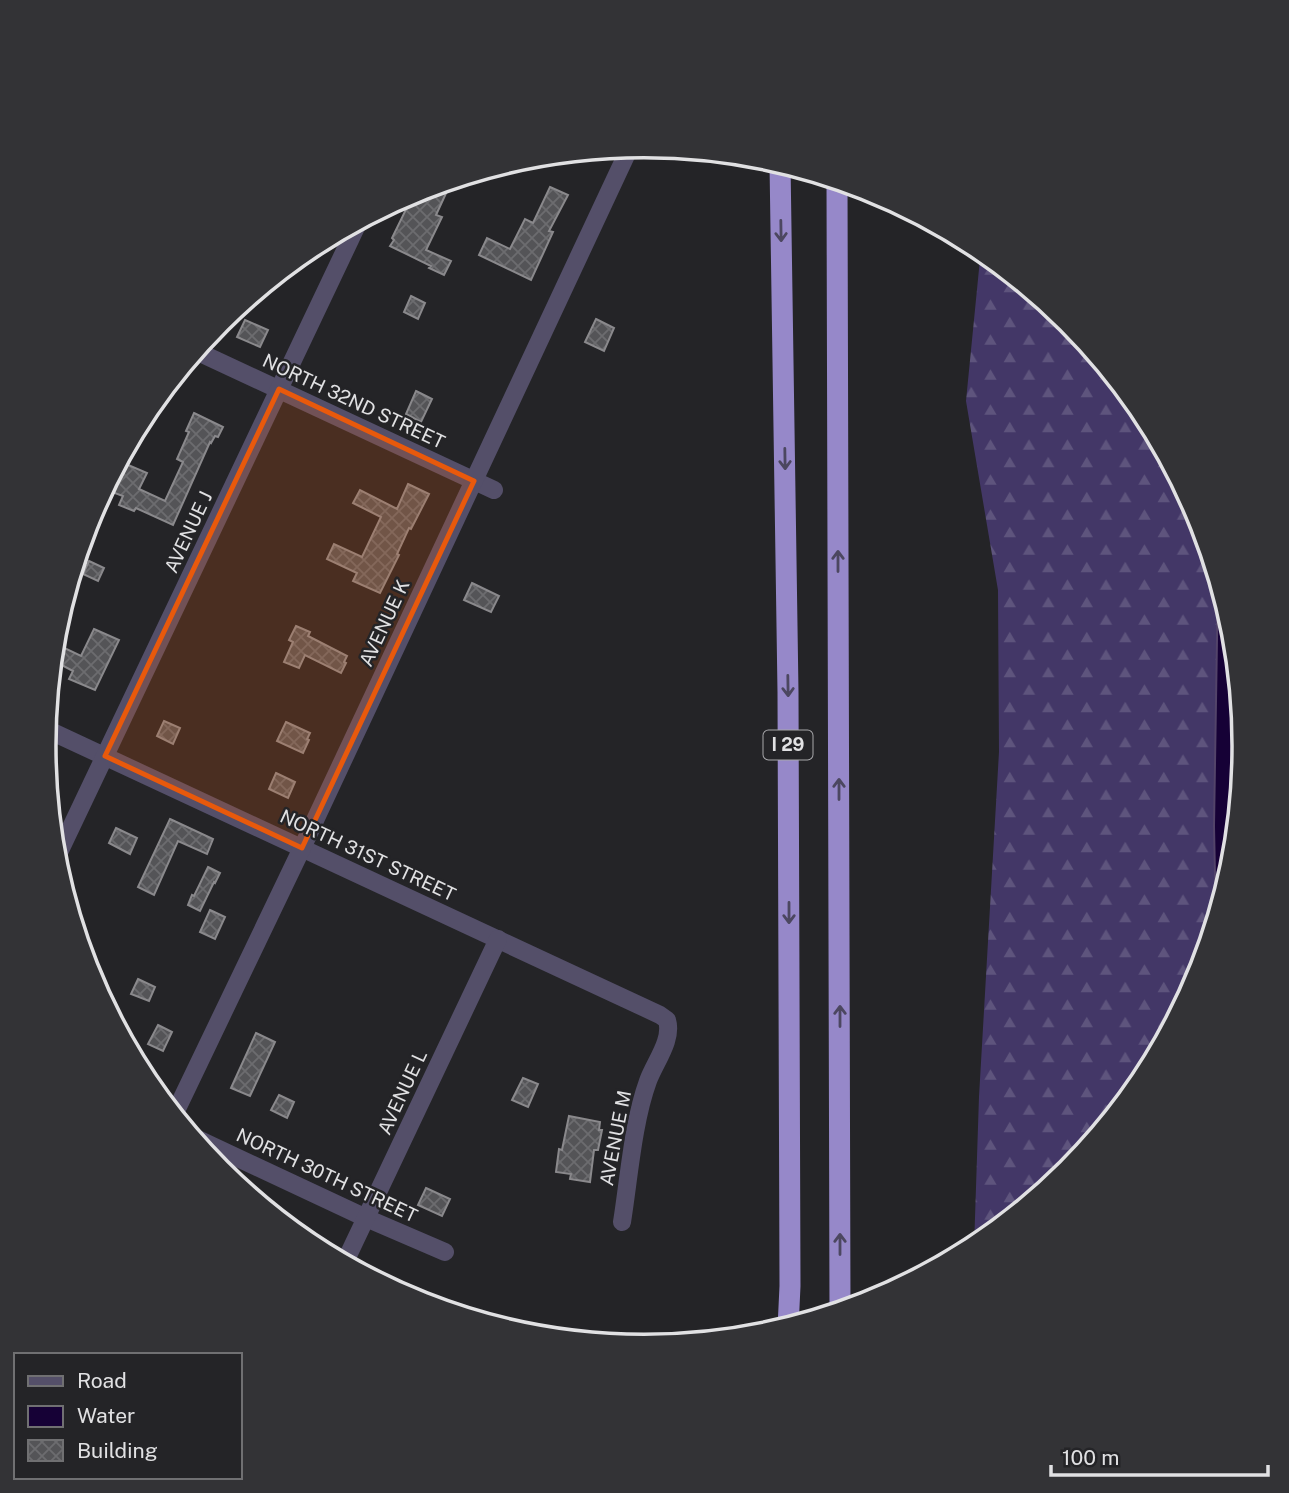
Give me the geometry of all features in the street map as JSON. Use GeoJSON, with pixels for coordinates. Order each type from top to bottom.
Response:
{"type":"FeatureCollection","features":[{"type":"Feature","properties":{"kind":"highway","name":"I 29"},"geometry":{"type":"LineString","coordinates":[[780,174],[788,692],[788,1317]]}},
{"type":"Feature","properties":{"kind":"highway","name":"I 29"},"geometry":{"type":"LineString","coordinates":[[836,190],[840,1302]]}},
{"type":"Feature","properties":{"kind":"street","name":"AVENUE K"},"geometry":{"type":"LineString","coordinates":[[178,1106],[625,159]]}},
{"type":"Feature","properties":{"kind":"street","name":"AVENUE J"},"geometry":{"type":"LineString","coordinates":[[64,842],[352,236]]}},
{"type":"Feature","properties":{"kind":"street","name":"NORTH 32ND STREET"},"geometry":{"type":"LineString","coordinates":[[205,355],[494,490]]}},
{"type":"Feature","properties":{"kind":"street","name":"NORTH 31ST STREET"},"geometry":{"type":"LineString","coordinates":[[56,734],[660,1015],[667,1020],[668,1025]]}},
{"type":"Feature","properties":{"kind":"street","name":"AVENUE L"},"geometry":{"type":"LineString","coordinates":[[348,1255],[498,939]]}},
{"type":"Feature","properties":{"kind":"street","name":"AVENUE M"},"geometry":{"type":"LineString","coordinates":[[622,1222],[640,1108],[668,1033],[668,1025]]}},
{"type":"Feature","properties":{"kind":"street","name":"NORTH 30TH STREET"},"geometry":{"type":"LineString","coordinates":[[212,1146],[445,1252]]}},
{"type":"Feature","properties":{"kind":"highlighted area"},"geometry":{"type":"Polygon","coordinates":[[[279,389],[474,481],[302,848],[105,756],[279,389]]]}},
{"type":"Feature","properties":{"kind":"green space"},"geometry":{"type":"Polygon","coordinates":[[[980,263],[1033,304],[1061,330],[1087,358],[1134,420],[1154,452],[1188,521],[1202,557],[1217,613],[1215,889],[1188,972],[1154,1041],[1134,1073],[1087,1135],[1033,1189],[974,1233],[979,1097],[999,752],[998,590],[966,401],[980,263]]]}},
{"type":"Feature","properties":{"kind":"water"},"geometry":{"type":"Polygon","coordinates":[[[1217,613],[1228,670],[1233,747],[1228,823],[1215,889],[1217,613]]]}},
{"type":"Feature","properties":{"kind":"building"},"geometry":{"type":"Polygon","coordinates":[[[550,187],[568,195],[549,231],[553,232],[531,280],[479,255],[487,238],[510,249],[525,219],[533,223],[550,187]]]}},
{"type":"Feature","properties":{"kind":"building"},"geometry":{"type":"Polygon","coordinates":[[[446,192],[436,215],[442,217],[426,250],[451,261],[444,275],[390,246],[394,240],[392,238],[406,209],[446,192]]]}},
{"type":"Feature","properties":{"kind":"building"},"geometry":{"type":"Polygon","coordinates":[[[411,296],[425,303],[418,319],[404,312],[411,296]]]}},
{"type":"Feature","properties":{"kind":"building"},"geometry":{"type":"Polygon","coordinates":[[[596,319],[614,328],[604,351],[585,342],[596,319]]]}},
{"type":"Feature","properties":{"kind":"building"},"geometry":{"type":"Polygon","coordinates":[[[245,320],[268,330],[260,347],[237,337],[245,320]]]}},
{"type":"Feature","properties":{"kind":"building"},"geometry":{"type":"Polygon","coordinates":[[[416,391],[432,399],[421,422],[406,414],[416,391]]]}},
{"type":"Feature","properties":{"kind":"building"},"geometry":{"type":"Polygon","coordinates":[[[194,413],[223,427],[218,437],[215,436],[210,442],[173,525],[136,508],[134,511],[119,505],[123,496],[114,493],[128,465],[147,473],[139,489],[165,501],[183,462],[177,459],[189,432],[186,431],[194,413]]]}},
{"type":"Feature","properties":{"kind":"building"},"geometry":{"type":"Polygon","coordinates":[[[408,484],[429,494],[411,529],[409,528],[380,593],[353,581],[357,573],[327,559],[334,544],[362,557],[381,517],[353,503],[360,490],[397,509],[408,484]]]}},
{"type":"Feature","properties":{"kind":"building"},"geometry":{"type":"Polygon","coordinates":[[[89,561],[104,568],[98,581],[83,574],[89,561]]]}},
{"type":"Feature","properties":{"kind":"building"},"geometry":{"type":"Polygon","coordinates":[[[472,583],[499,596],[491,612],[464,600],[472,583]]]}},
{"type":"Feature","properties":{"kind":"building"},"geometry":{"type":"Polygon","coordinates":[[[296,626],[310,632],[308,636],[347,656],[341,673],[305,655],[299,668],[284,662],[293,642],[289,640],[296,626]]]}},
{"type":"Feature","properties":{"kind":"building"},"geometry":{"type":"Polygon","coordinates":[[[94,629],[119,640],[95,690],[69,679],[73,671],[62,665],[64,648],[81,656],[94,629]]]}},
{"type":"Feature","properties":{"kind":"building"},"geometry":{"type":"Polygon","coordinates":[[[164,721],[180,728],[173,744],[157,736],[164,721]]]}},
{"type":"Feature","properties":{"kind":"building"},"geometry":{"type":"Polygon","coordinates":[[[286,722],[310,733],[303,753],[277,741],[286,722]]]}},
{"type":"Feature","properties":{"kind":"building"},"geometry":{"type":"Polygon","coordinates":[[[276,773],[295,782],[288,798],[269,789],[276,773]]]}},
{"type":"Feature","properties":{"kind":"building"},"geometry":{"type":"Polygon","coordinates":[[[170,819],[213,839],[207,854],[178,841],[154,895],[138,887],[170,819]]]}},
{"type":"Feature","properties":{"kind":"building"},"geometry":{"type":"Polygon","coordinates":[[[116,828],[137,838],[130,854],[109,843],[116,828]]]}},
{"type":"Feature","properties":{"kind":"building"},"geometry":{"type":"Polygon","coordinates":[[[208,867],[220,873],[200,911],[188,905],[208,867]]]}},
{"type":"Feature","properties":{"kind":"building"},"geometry":{"type":"Polygon","coordinates":[[[210,910],[225,917],[215,939],[200,932],[210,910]]]}},
{"type":"Feature","properties":{"kind":"building"},"geometry":{"type":"Polygon","coordinates":[[[138,979],[155,987],[149,1001],[131,994],[138,979]]]}},
{"type":"Feature","properties":{"kind":"building"},"geometry":{"type":"Polygon","coordinates":[[[158,1025],[172,1032],[163,1051],[148,1044],[158,1025]]]}},
{"type":"Feature","properties":{"kind":"building"},"geometry":{"type":"Polygon","coordinates":[[[256,1033],[275,1042],[250,1096],[231,1088],[256,1033]]]}},
{"type":"Feature","properties":{"kind":"building"},"geometry":{"type":"Polygon","coordinates":[[[523,1078],[538,1084],[528,1107],[512,1100],[523,1078]]]}},
{"type":"Feature","properties":{"kind":"building"},"geometry":{"type":"Polygon","coordinates":[[[279,1095],[294,1102],[287,1118],[271,1110],[279,1095]]]}},
{"type":"Feature","properties":{"kind":"building"},"geometry":{"type":"Polygon","coordinates":[[[569,1116],[600,1122],[599,1130],[602,1130],[598,1150],[594,1150],[590,1182],[570,1179],[571,1174],[556,1172],[559,1149],[562,1150],[569,1116]]]}},
{"type":"Feature","properties":{"kind":"building"},"geometry":{"type":"Polygon","coordinates":[[[426,1188],[450,1199],[442,1216],[418,1205],[426,1188]]]}}]}
